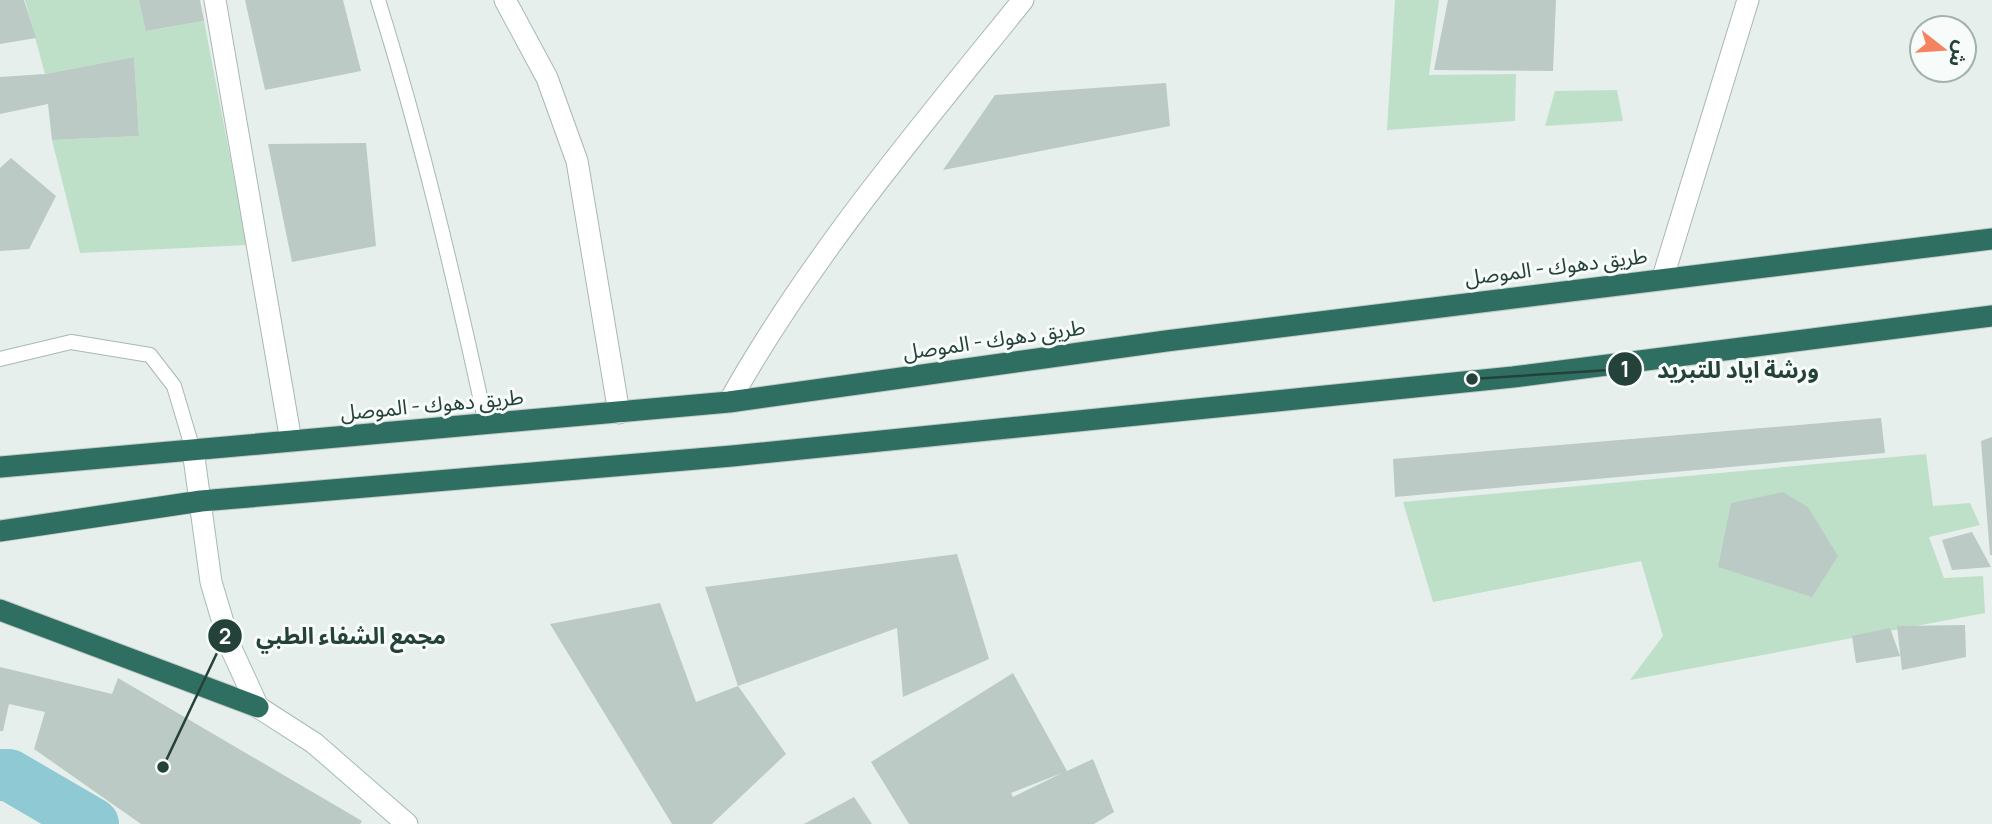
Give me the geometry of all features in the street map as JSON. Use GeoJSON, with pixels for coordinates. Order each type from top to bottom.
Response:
{"type":"FeatureCollection","features":[{"type":"Feature","properties":{"kind":"highway","name":"طريق دهوك - الموصل"},"geometry":{"type":"LineString","coordinates":[[0,467],[729,402],[1083,352],[1663,277],[1992,239]]}},
{"type":"Feature","properties":{"kind":"highway"},"geometry":{"type":"LineString","coordinates":[[0,531],[201,501],[732,456],[1513,377],[1992,316]]}},
{"type":"Feature","properties":{"kind":"highway"},"geometry":{"type":"LineString","coordinates":[[0,610],[258,707]]}},
{"type":"Feature","properties":{"kind":"street"},"geometry":{"type":"LineString","coordinates":[[215,0],[291,441]]}},
{"type":"Feature","properties":{"kind":"street"},"geometry":{"type":"LineString","coordinates":[[505,0],[547,78],[577,161],[618,413]]}},
{"type":"Feature","properties":{"kind":"street"},"geometry":{"type":"LineString","coordinates":[[729,402],[766,335],[896,158],[1023,0]]}},
{"type":"Feature","properties":{"kind":"street"},"geometry":{"type":"LineString","coordinates":[[1663,277],[1748,0]]}},
{"type":"Feature","properties":{"kind":"street"},"geometry":{"type":"LineString","coordinates":[[193,450],[205,549],[220,614],[258,707],[314,743],[407,824]]}},
{"type":"Feature","properties":{"kind":"lane"},"geometry":{"type":"LineString","coordinates":[[379,0],[405,86],[453,271],[485,424]]}},
{"type":"Feature","properties":{"kind":"lane"},"geometry":{"type":"LineString","coordinates":[[0,359],[71,342],[150,355],[174,386],[193,450]]}},
{"type":"Feature","properties":{"kind":"green space"},"geometry":{"type":"Polygon","coordinates":[[[25,0],[139,0],[147,31],[204,21],[247,245],[80,253],[52,140],[139,136],[134,57],[45,74],[25,0]]]}},
{"type":"Feature","properties":{"kind":"green space"},"geometry":{"type":"Polygon","coordinates":[[[1395,0],[1439,0],[1429,75],[1516,74],[1515,121],[1387,130],[1395,0]]]}},
{"type":"Feature","properties":{"kind":"green space"},"geometry":{"type":"Polygon","coordinates":[[[1617,90],[1623,121],[1545,126],[1555,91],[1617,90]]]}},
{"type":"Feature","properties":{"kind":"green space"},"geometry":{"type":"Polygon","coordinates":[[[1926,454],[1933,506],[1970,503],[1980,525],[1929,537],[1944,578],[1983,576],[1985,613],[1630,680],[1663,636],[1641,561],[1433,602],[1403,502],[1926,454]]]}},
{"type":"Feature","properties":{"kind":"building"},"geometry":{"type":"Polygon","coordinates":[[[0,0],[24,0],[36,38],[0,44],[0,0]]]}},
{"type":"Feature","properties":{"kind":"building"},"geometry":{"type":"Polygon","coordinates":[[[139,0],[200,0],[204,21],[146,31],[139,0]]]}},
{"type":"Feature","properties":{"kind":"building"},"geometry":{"type":"Polygon","coordinates":[[[245,0],[343,0],[361,71],[265,90],[245,0]]]}},
{"type":"Feature","properties":{"kind":"building"},"geometry":{"type":"Polygon","coordinates":[[[1448,0],[1556,0],[1553,71],[1434,70],[1448,0]]]}},
{"type":"Feature","properties":{"kind":"building"},"geometry":{"type":"Polygon","coordinates":[[[134,57],[139,136],[52,140],[48,104],[0,114],[0,77],[45,74],[134,57]]]}},
{"type":"Feature","properties":{"kind":"building"},"geometry":{"type":"Polygon","coordinates":[[[1166,83],[1170,126],[943,170],[995,95],[1166,83]]]}},
{"type":"Feature","properties":{"kind":"building"},"geometry":{"type":"Polygon","coordinates":[[[366,143],[376,246],[292,262],[268,144],[366,143]]]}},
{"type":"Feature","properties":{"kind":"building"},"geometry":{"type":"Polygon","coordinates":[[[11,158],[56,196],[29,249],[0,251],[0,168],[11,158]]]}},
{"type":"Feature","properties":{"kind":"building"},"geometry":{"type":"Polygon","coordinates":[[[1881,418],[1885,453],[1395,497],[1393,459],[1881,418]]]}},
{"type":"Feature","properties":{"kind":"building"},"geometry":{"type":"Polygon","coordinates":[[[1992,437],[1992,555],[1990,555],[1981,441],[1992,437]]]}},
{"type":"Feature","properties":{"kind":"building"},"geometry":{"type":"Polygon","coordinates":[[[1783,492],[1808,507],[1838,556],[1812,597],[1718,567],[1731,503],[1783,492]]]}},
{"type":"Feature","properties":{"kind":"building"},"geometry":{"type":"Polygon","coordinates":[[[1972,532],[1991,567],[1952,570],[1942,540],[1972,532]]]}},
{"type":"Feature","properties":{"kind":"building"},"geometry":{"type":"Polygon","coordinates":[[[957,554],[989,659],[903,697],[897,628],[738,686],[705,587],[957,554]]]}},
{"type":"Feature","properties":{"kind":"building"},"geometry":{"type":"Polygon","coordinates":[[[660,603],[696,702],[738,686],[786,754],[712,824],[672,824],[550,624],[660,603]]]}},
{"type":"Feature","properties":{"kind":"building"},"geometry":{"type":"Polygon","coordinates":[[[1965,625],[1966,657],[1902,670],[1897,626],[1965,625]]]}},
{"type":"Feature","properties":{"kind":"building"},"geometry":{"type":"Polygon","coordinates":[[[1890,628],[1900,656],[1856,663],[1852,636],[1890,628]]]}},
{"type":"Feature","properties":{"kind":"building"},"geometry":{"type":"Polygon","coordinates":[[[0,667],[112,694],[118,678],[362,821],[360,824],[141,824],[34,749],[45,712],[9,704],[3,731],[0,731],[0,667]]]}},
{"type":"Feature","properties":{"kind":"building"},"geometry":{"type":"Polygon","coordinates":[[[1013,673],[1067,771],[1093,759],[1114,812],[1094,824],[909,824],[871,762],[1013,673]],[[1062,773],[1011,793],[1013,797],[1062,773]]]}},
{"type":"Feature","properties":{"kind":"building"},"geometry":{"type":"Polygon","coordinates":[[[854,797],[872,824],[804,824],[854,797]]]}},
{"type":"Feature","properties":{"kind":"waterway"},"geometry":{"type":"LineString","coordinates":[[0,775],[9,775],[93,824]]}},
{"type":"Feature","properties":{"kind":"place","name":"ورشة اياد للتبريد"},"geometry":{"type":"Point","coordinates":[1472,379]}},
{"type":"Feature","properties":{"kind":"place","name":"مجمع الشفاء الطبي"},"geometry":{"type":"Point","coordinates":[163,767]}}]}
